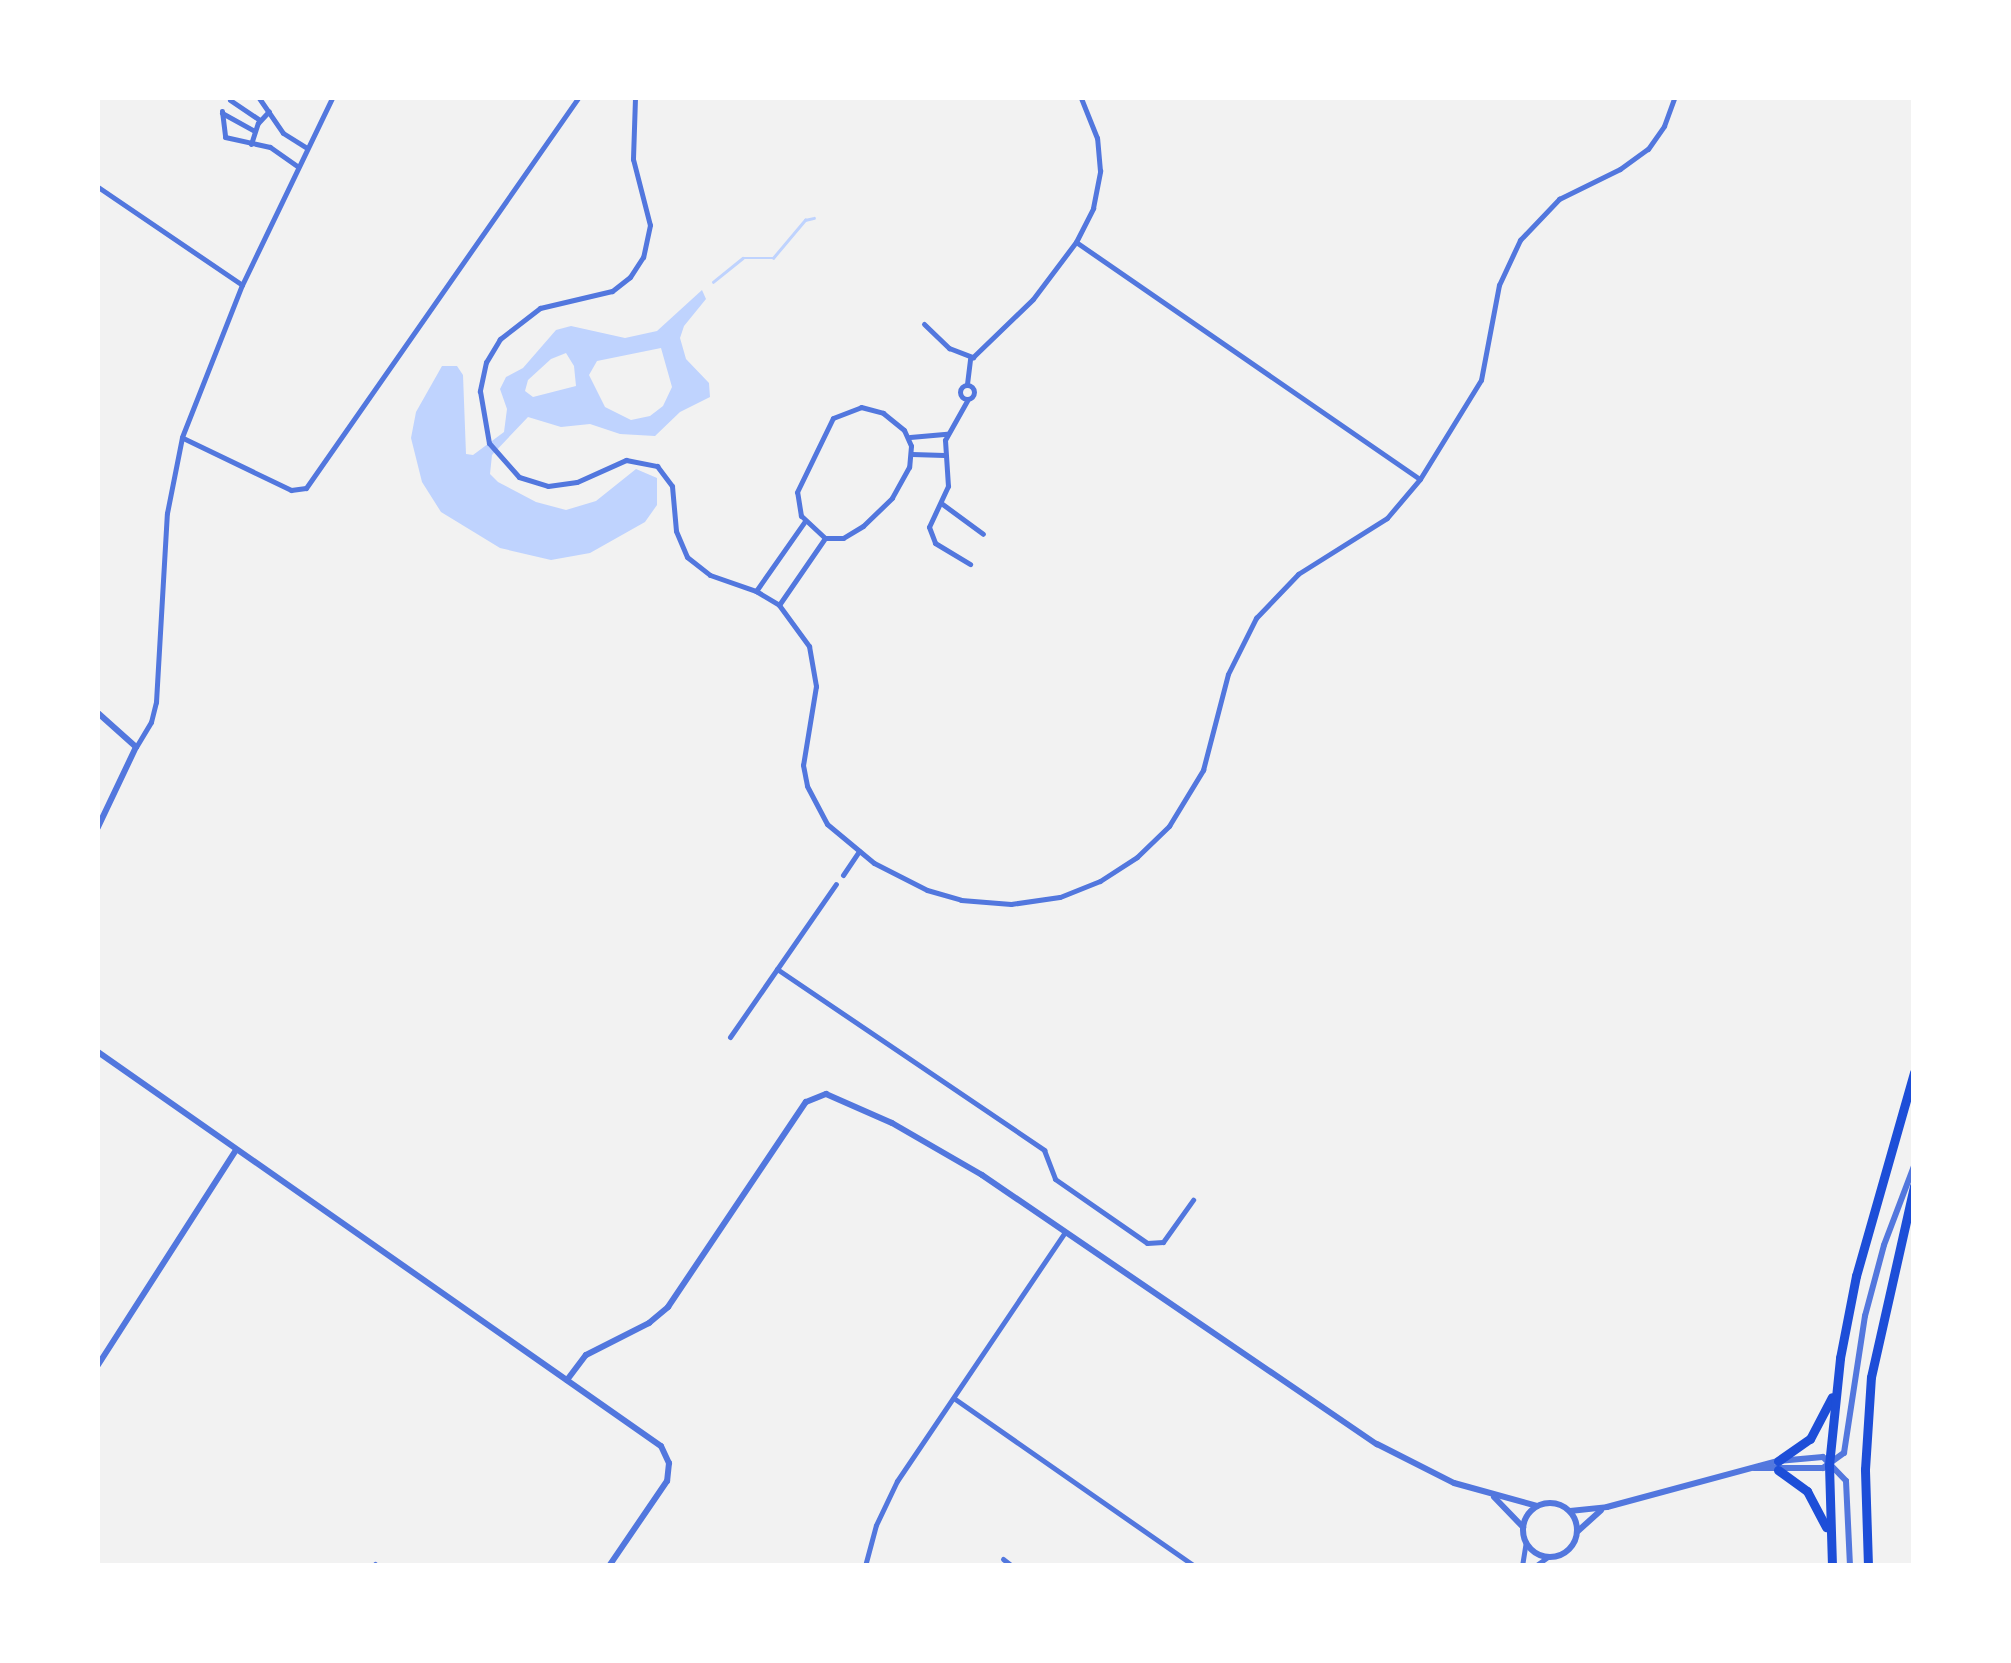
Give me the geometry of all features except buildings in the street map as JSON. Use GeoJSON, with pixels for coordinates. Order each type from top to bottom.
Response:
{"type":"FeatureCollection","features":[{"type":"Feature","properties":{"kind":"main road"},"geometry":{"type":"LineString","coordinates":[[1832,1566],[1831,1463],[1836,1385],[1856,1276],[1914,1072]]}},
{"type":"Feature","properties":{"kind":"main road"},"geometry":{"type":"LineString","coordinates":[[1868,1566],[1864,1469],[1871,1377],[1914,1186]]}},
{"type":"Feature","properties":{"kind":"main road"},"geometry":{"type":"LineString","coordinates":[[1830,1539],[1807,1491],[1778,1466],[1810,1438],[1836,1385]]}},
{"type":"Feature","properties":{"kind":"street"},"geometry":{"type":"LineString","coordinates":[[259,98],[283,133],[307,148]]}},
{"type":"Feature","properties":{"kind":"street"},"geometry":{"type":"LineString","coordinates":[[98,827],[151,722],[156,702],[167,513],[182,437],[242,285],[332,98]]}},
{"type":"Feature","properties":{"kind":"street"},"geometry":{"type":"LineString","coordinates":[[182,437],[292,490],[306,488],[578,98]]}},
{"type":"Feature","properties":{"kind":"street"},"geometry":{"type":"LineString","coordinates":[[635,98],[632,146],[650,225],[643,257],[630,276],[612,291],[540,308],[508,329],[492,349],[482,376],[485,431],[503,462],[538,485],[568,485],[626,460],[658,466],[672,486],[676,531],[687,558],[710,575],[756,591],[779,605],[804,637],[814,666],[815,696],[803,754],[807,786],[826,824],[858,852],[927,890],[994,904],[1060,896],[1125,866],[1170,826],[1196,785],[1215,739],[1234,659],[1263,608],[1298,574],[1379,524],[1420,479],[1481,380],[1500,286],[1520,240],[1559,199],[1620,169],[1648,149],[1664,126],[1674,98]]}},
{"type":"Feature","properties":{"kind":"street"},"geometry":{"type":"LineString","coordinates":[[970,564],[932,538],[930,521],[941,503],[948,477],[947,434],[968,398],[960,394],[967,385],[970,358],[1033,299],[1076,242],[1093,208],[1100,172],[1097,138],[1081,98]]}},
{"type":"Feature","properties":{"kind":"street"},"geometry":{"type":"LineString","coordinates":[[231,100],[260,120]]}},
{"type":"Feature","properties":{"kind":"street"},"geometry":{"type":"LineString","coordinates":[[251,144],[260,120],[269,111]]}},
{"type":"Feature","properties":{"kind":"street"},"geometry":{"type":"LineString","coordinates":[[254,131],[222,112],[223,135],[270,147],[298,167]]}},
{"type":"Feature","properties":{"kind":"street"},"geometry":{"type":"LineString","coordinates":[[98,187],[242,285]]}},
{"type":"Feature","properties":{"kind":"street"},"geometry":{"type":"LineString","coordinates":[[1076,242],[1420,479]]}},
{"type":"Feature","properties":{"kind":"street"},"geometry":{"type":"LineString","coordinates":[[924,324],[949,348],[970,358]]}},
{"type":"Feature","properties":{"kind":"street"},"geometry":{"type":"LineString","coordinates":[[868,408],[890,418],[909,438],[912,454],[905,478],[892,498],[856,531],[837,539],[825,538],[804,521],[797,504],[799,486],[839,413],[868,408]]}},
{"type":"Feature","properties":{"kind":"street"},"geometry":{"type":"LineString","coordinates":[[909,438],[947,434]]}},
{"type":"Feature","properties":{"kind":"street"},"geometry":{"type":"LineString","coordinates":[[912,454],[945,456]]}},
{"type":"Feature","properties":{"kind":"street"},"geometry":{"type":"LineString","coordinates":[[941,503],[983,534]]}},
{"type":"Feature","properties":{"kind":"street"},"geometry":{"type":"LineString","coordinates":[[756,591],[804,521]]}},
{"type":"Feature","properties":{"kind":"street"},"geometry":{"type":"LineString","coordinates":[[779,605],[825,538]]}},
{"type":"Feature","properties":{"kind":"street"},"geometry":{"type":"LineString","coordinates":[[98,713],[136,747]]}},
{"type":"Feature","properties":{"kind":"street"},"geometry":{"type":"LineString","coordinates":[[842,874],[858,852]]}},
{"type":"Feature","properties":{"kind":"street"},"geometry":{"type":"LineString","coordinates":[[730,1037],[836,884]]}},
{"type":"Feature","properties":{"kind":"street"},"geometry":{"type":"LineString","coordinates":[[777,969],[1044,1150],[1055,1179],[1147,1244],[1164,1242],[1192,1200]]}},
{"type":"Feature","properties":{"kind":"street"},"geometry":{"type":"LineString","coordinates":[[98,1052],[657,1442],[669,1463],[663,1488],[609,1566]]}},
{"type":"Feature","properties":{"kind":"street"},"geometry":{"type":"LineString","coordinates":[[568,1380],[592,1351],[668,1308],[806,1102],[817,1095],[830,1095],[892,1122],[1065,1232],[1366,1438],[1438,1476],[1488,1494],[1538,1506],[1558,1504],[1570,1511],[1607,1507],[1754,1468],[1820,1456],[1846,1481],[1850,1566]]}},
{"type":"Feature","properties":{"kind":"street"},"geometry":{"type":"LineString","coordinates":[[98,1365],[236,1150]]}},
{"type":"Feature","properties":{"kind":"street"},"geometry":{"type":"LineString","coordinates":[[1831,1463],[1848,1444],[1865,1316],[1914,1166]]}},
{"type":"Feature","properties":{"kind":"street"},"geometry":{"type":"LineString","coordinates":[[865,1566],[889,1495],[1065,1232]]}},
{"type":"Feature","properties":{"kind":"street"},"geometry":{"type":"LineString","coordinates":[[954,1398],[1194,1565]]}},
{"type":"Feature","properties":{"kind":"street"},"geometry":{"type":"LineString","coordinates":[[1488,1494],[1507,1506],[1523,1527],[1526,1542],[1522,1566]]}},
{"type":"Feature","properties":{"kind":"street"},"geometry":{"type":"LineString","coordinates":[[1523,1527],[1538,1506]]}},
{"type":"Feature","properties":{"kind":"street"},"geometry":{"type":"LineString","coordinates":[[1535,1566],[1568,1550],[1578,1531],[1607,1507]]}},
{"type":"Feature","properties":{"kind":"street"},"geometry":{"type":"LineString","coordinates":[[1570,1511],[1578,1531]]}},
{"type":"Feature","properties":{"kind":"street"},"geometry":{"type":"LineString","coordinates":[[1526,1542],[1548,1557]]}},
{"type":"Feature","properties":{"kind":"street"},"geometry":{"type":"LineString","coordinates":[[1003,1559],[1012,1566]]}},
{"type":"Feature","properties":{"kind":"water"},"geometry":{"type":"Polygon","coordinates":[[[702,290],[706,299],[684,326],[680,338],[686,359],[709,383],[710,397],[680,412],[655,436],[620,434],[590,424],[561,427],[528,417],[492,455],[490,474],[536,502],[566,510],[596,501],[636,469],[657,478],[657,505],[645,522],[590,553],[551,560],[500,548],[441,512],[422,482],[411,438],[416,412],[442,366],[457,366],[463,375],[466,454],[473,455],[504,432],[507,409],[500,389],[506,377],[523,368],[556,330],[571,326],[625,338],[657,331],[702,290]],[[661,348],[597,361],[589,375],[605,407],[631,420],[650,416],[663,406],[672,387],[661,348]],[[566,353],[551,359],[528,380],[525,391],[533,397],[576,386],[574,366],[566,353]]]}},
{"type":"Feature","properties":{"kind":"waterway"},"geometry":{"type":"LineString","coordinates":[[713,282],[743,258],[773,258],[805,220],[814,218]]}}]}
